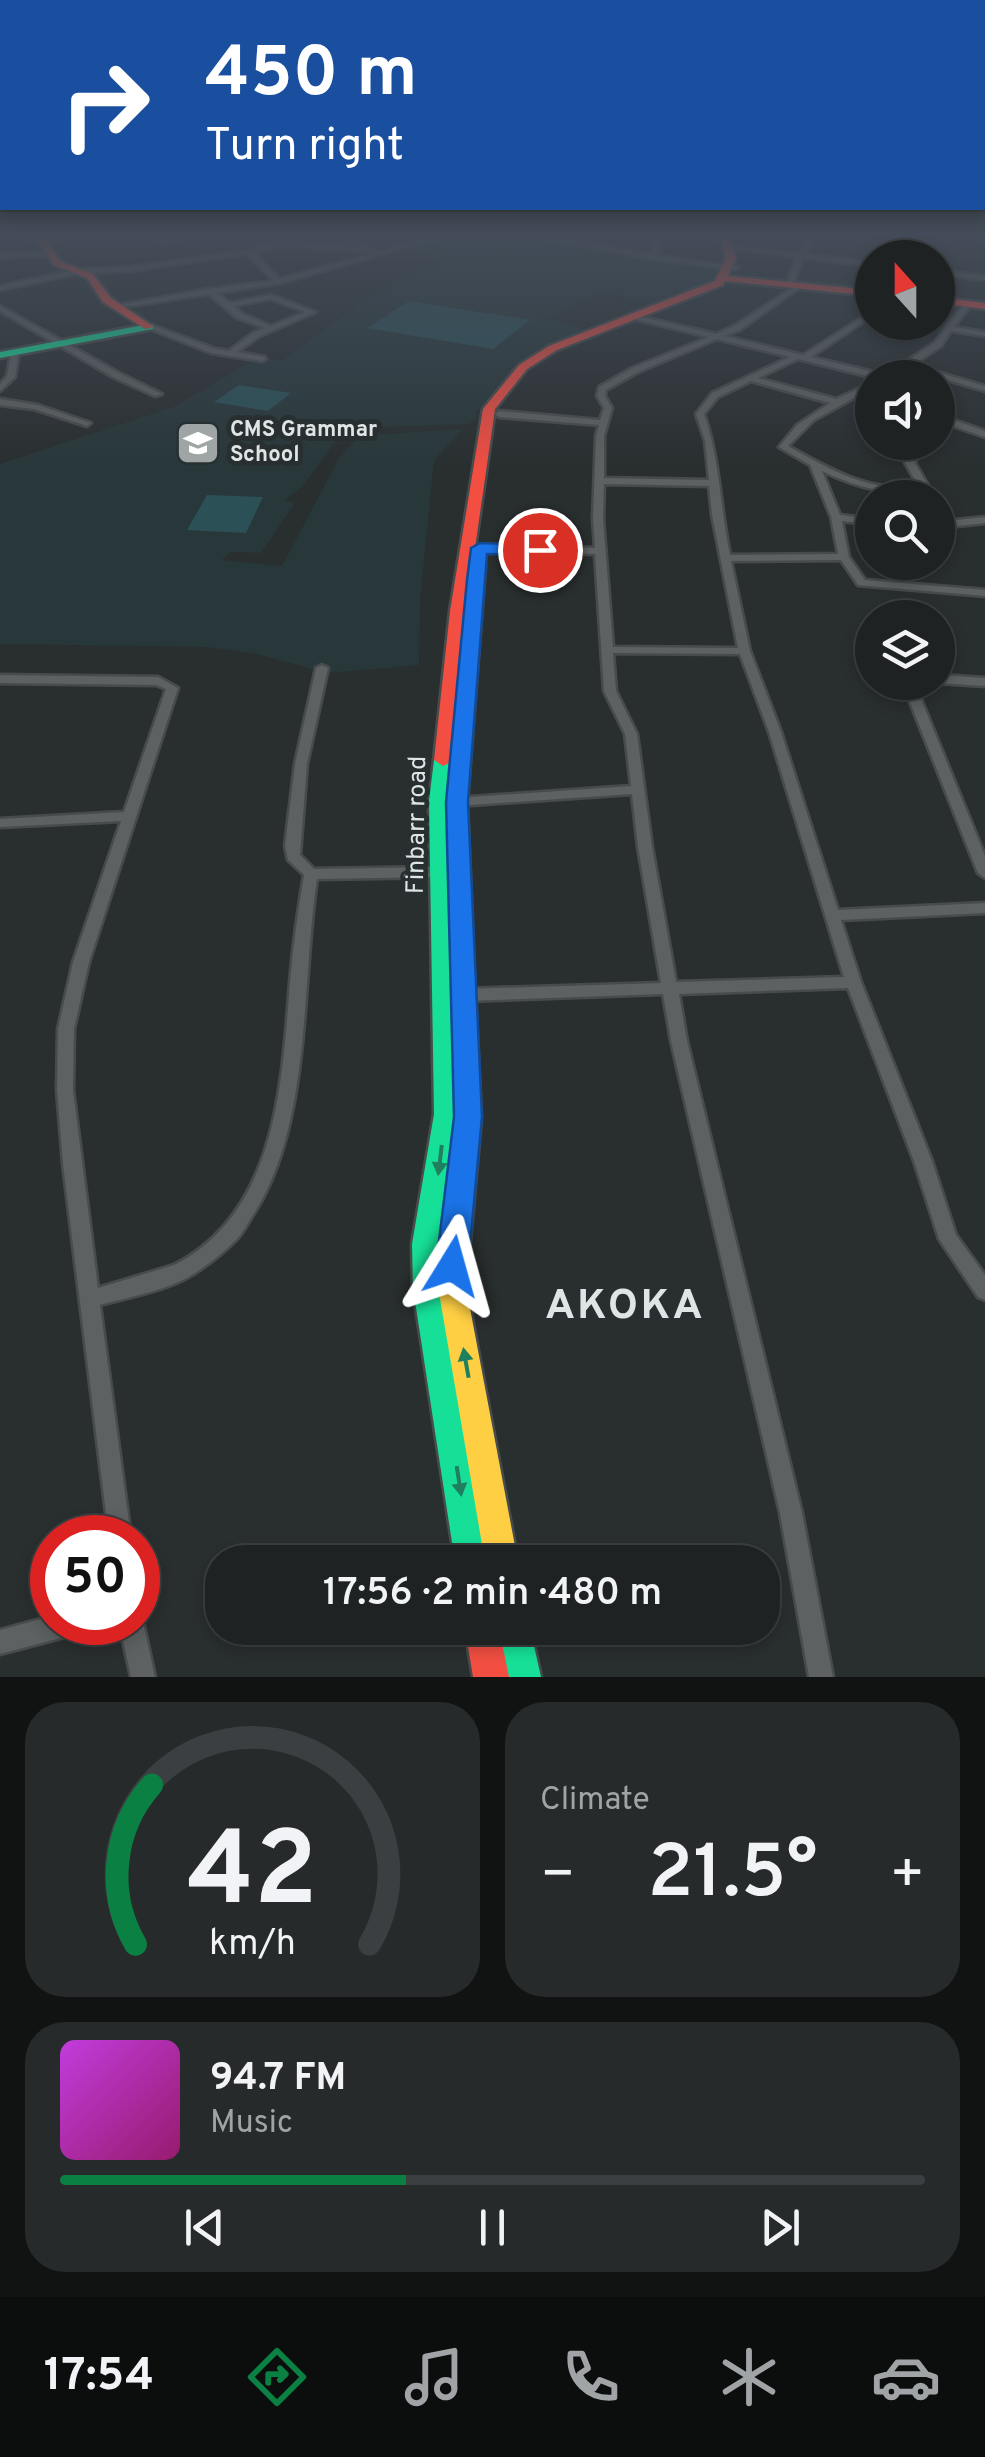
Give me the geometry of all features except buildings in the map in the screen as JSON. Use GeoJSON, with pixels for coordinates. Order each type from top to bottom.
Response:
{"type":"FeatureCollection","features":[{"type":"Feature","properties":{"kind":"main road"},"geometry":{"type":"LineString","coordinates":[[128,313],[150,328]]}},
{"type":"Feature","properties":{"kind":"main road","name":"Finbarr road"},"geometry":{"type":"LineString","coordinates":[[469,1545],[426,1288],[426,1244],[446,1114],[440,872],[466,549],[489,409],[508,382],[538,357],[639,313]]}},
{"type":"Feature","properties":{"kind":"main road","name":"Finbarr road"},"geometry":{"type":"LineString","coordinates":[[499,1545],[452,1288],[468,1117],[453,728],[499,414],[532,369],[560,350],[648,313]]}},
{"type":"Feature","properties":{"kind":"main road"},"geometry":{"type":"LineString","coordinates":[[7,354],[150,328]]}},
{"type":"Feature","properties":{"kind":"main road"},"geometry":{"type":"LineString","coordinates":[[485,1645],[491,1677]]}},
{"type":"Feature","properties":{"kind":"main road"},"geometry":{"type":"LineString","coordinates":[[516,1645],[523,1677]]}},
{"type":"Feature","properties":{"kind":"street"},"geometry":{"type":"LineString","coordinates":[[9,313],[158,394]]}},
{"type":"Feature","properties":{"kind":"street"},"geometry":{"type":"LineString","coordinates":[[237,313],[274,329]]}},
{"type":"Feature","properties":{"kind":"street"},"geometry":{"type":"LineString","coordinates":[[230,354],[257,334],[309,313]]}},
{"type":"Feature","properties":{"kind":"street"},"geometry":{"type":"LineString","coordinates":[[759,313],[717,337],[635,370],[602,389],[600,396],[608,408],[601,424],[600,551],[610,691],[631,734],[636,790],[669,987],[702,1144],[791,1513],[821,1677]]}},
{"type":"Feature","properties":{"kind":"street"},"geometry":{"type":"LineString","coordinates":[[637,317],[855,369]]}},
{"type":"Feature","properties":{"kind":"street"},"geometry":{"type":"LineString","coordinates":[[855,324],[803,356],[709,399],[700,414],[709,441],[725,558],[744,652],[775,732],[852,982],[917,1145],[948,1239],[985,1290]]}},
{"type":"Feature","properties":{"kind":"street"},"geometry":{"type":"LineString","coordinates":[[150,328],[230,354],[262,359]]}},
{"type":"Feature","properties":{"kind":"street"},"geometry":{"type":"LineString","coordinates":[[955,330],[985,334]]}},
{"type":"Feature","properties":{"kind":"street"},"geometry":{"type":"LineString","coordinates":[[915,360],[940,340]]}},
{"type":"Feature","properties":{"kind":"street"},"geometry":{"type":"LineString","coordinates":[[7,354],[11,377]]}},
{"type":"Feature","properties":{"kind":"street"},"geometry":{"type":"LineString","coordinates":[[0,380],[11,377]]}},
{"type":"Feature","properties":{"kind":"street"},"geometry":{"type":"LineString","coordinates":[[0,388],[11,377]]}},
{"type":"Feature","properties":{"kind":"street"},"geometry":{"type":"LineString","coordinates":[[750,378],[837,402]]}},
{"type":"Feature","properties":{"kind":"street"},"geometry":{"type":"LineString","coordinates":[[955,380],[985,389]]}},
{"type":"Feature","properties":{"kind":"street"},"geometry":{"type":"LineString","coordinates":[[855,393],[837,402],[783,444],[881,489],[921,489],[910,460]]}},
{"type":"Feature","properties":{"kind":"street"},"geometry":{"type":"LineString","coordinates":[[0,402],[35,407],[86,423]]}},
{"type":"Feature","properties":{"kind":"street"},"geometry":{"type":"LineString","coordinates":[[499,414],[601,424]]}},
{"type":"Feature","properties":{"kind":"street"},"geometry":{"type":"LineString","coordinates":[[955,423],[985,434]]}},
{"type":"Feature","properties":{"kind":"street"},"geometry":{"type":"LineString","coordinates":[[813,461],[836,516],[844,557],[867,586],[985,593]]}},
{"type":"Feature","properties":{"kind":"street"},"geometry":{"type":"LineString","coordinates":[[600,481],[713,483]]}},
{"type":"Feature","properties":{"kind":"street"},"geometry":{"type":"LineString","coordinates":[[836,516],[855,519]]}},
{"type":"Feature","properties":{"kind":"street"},"geometry":{"type":"LineString","coordinates":[[955,523],[985,520]]}},
{"type":"Feature","properties":{"kind":"street"},"geometry":{"type":"LineString","coordinates":[[480,548],[600,551]]}},
{"type":"Feature","properties":{"kind":"street"},"geometry":{"type":"LineString","coordinates":[[725,558],[844,557]]}},
{"type":"Feature","properties":{"kind":"street"},"geometry":{"type":"LineString","coordinates":[[606,650],[744,652]]}},
{"type":"Feature","properties":{"kind":"street"},"geometry":{"type":"LineString","coordinates":[[322,668],[302,764],[293,858],[312,874],[440,872]]}},
{"type":"Feature","properties":{"kind":"street"},"geometry":{"type":"LineString","coordinates":[[0,679],[158,681],[172,688],[81,962],[66,1030],[66,1090],[117,1515]]}},
{"type":"Feature","properties":{"kind":"street"},"geometry":{"type":"LineString","coordinates":[[955,680],[985,682]]}},
{"type":"Feature","properties":{"kind":"street"},"geometry":{"type":"LineString","coordinates":[[915,700],[985,873]]}},
{"type":"Feature","properties":{"kind":"street"},"geometry":{"type":"LineString","coordinates":[[457,802],[636,790]]}},
{"type":"Feature","properties":{"kind":"street"},"geometry":{"type":"LineString","coordinates":[[0,822],[127,816]]}},
{"type":"Feature","properties":{"kind":"street"},"geometry":{"type":"LineString","coordinates":[[90,1299],[191,1265],[225,1236],[265,1178],[283,1127],[302,913],[312,874]]}},
{"type":"Feature","properties":{"kind":"street"},"geometry":{"type":"LineString","coordinates":[[834,915],[985,908]]}},
{"type":"Feature","properties":{"kind":"street"},"geometry":{"type":"LineString","coordinates":[[465,994],[852,982]]}},
{"type":"Feature","properties":{"kind":"street"},"geometry":{"type":"LineString","coordinates":[[0,1642],[30,1634]]}},
{"type":"Feature","properties":{"kind":"street"},"geometry":{"type":"LineString","coordinates":[[136,1645],[143,1677]]}},
{"type":"Feature","properties":{"kind":"shaded area"},"geometry":{"type":"Polygon","coordinates":[[[347,313],[556,313],[548,317],[589,331],[520,367],[475,412],[478,416],[469,424],[345,428],[302,487],[285,500],[295,503],[261,553],[230,552],[222,560],[282,566],[339,458],[359,436],[463,429],[434,460],[420,600],[419,665],[327,673],[253,653],[206,647],[0,644],[0,464],[176,406],[259,357],[283,360],[347,313]]]}},
{"type":"Feature","properties":{"kind":"shaded area"},"geometry":{"type":"Polygon","coordinates":[[[390,313],[487,313],[530,320],[493,349],[367,328],[390,313]]]}},
{"type":"Feature","properties":{"kind":"shaded area"},"geometry":{"type":"Polygon","coordinates":[[[239,385],[291,393],[268,411],[214,402],[239,385]]]}},
{"type":"Feature","properties":{"kind":"shaded area"},"geometry":{"type":"Polygon","coordinates":[[[207,495],[263,497],[246,533],[187,530],[207,495]]]}},
{"type":"Feature","properties":{"kind":"traffic: fast"},"geometry":{"type":"LineString","coordinates":[[0,355],[149,327]]}},
{"type":"Feature","properties":{"kind":"traffic: fast"},"geometry":{"type":"LineString","coordinates":[[443,760],[439,801],[446,1114],[426,1244],[427,1288],[469,1545]]}},
{"type":"Feature","properties":{"kind":"traffic: fast"},"geometry":{"type":"LineString","coordinates":[[516,1645],[523,1677]]}},
{"type":"Feature","properties":{"kind":"traffic: slow"},"geometry":{"type":"LineString","coordinates":[[462,955],[468,1118],[452,1287],[499,1545]]}},
{"type":"Feature","properties":{"kind":"traffic: jam"},"geometry":{"type":"LineString","coordinates":[[128,313],[149,327]]}},
{"type":"Feature","properties":{"kind":"traffic: jam"},"geometry":{"type":"LineString","coordinates":[[443,760],[458,611],[489,409],[523,367],[553,348],[642,313]]}},
{"type":"Feature","properties":{"kind":"traffic: jam"},"geometry":{"type":"LineString","coordinates":[[462,955],[457,802],[477,566]]}},
{"type":"Feature","properties":{"kind":"traffic: jam"},"geometry":{"type":"LineString","coordinates":[[485,1645],[491,1677]]}},
{"type":"Feature","properties":{"kind":"place","name":"CMS Grammar School"},"geometry":{"type":"Point","coordinates":[198,443]}},
{"type":"Feature","properties":{"kind":"district","name":"AKOKA"},"geometry":{"type":"Point","coordinates":[625,1307]}},
{"type":"Feature","properties":{"kind":"route"},"geometry":{"type":"LineString","coordinates":[[452,1266],[468,1117],[457,802],[476,580],[480,548],[540,550]]}}]}
